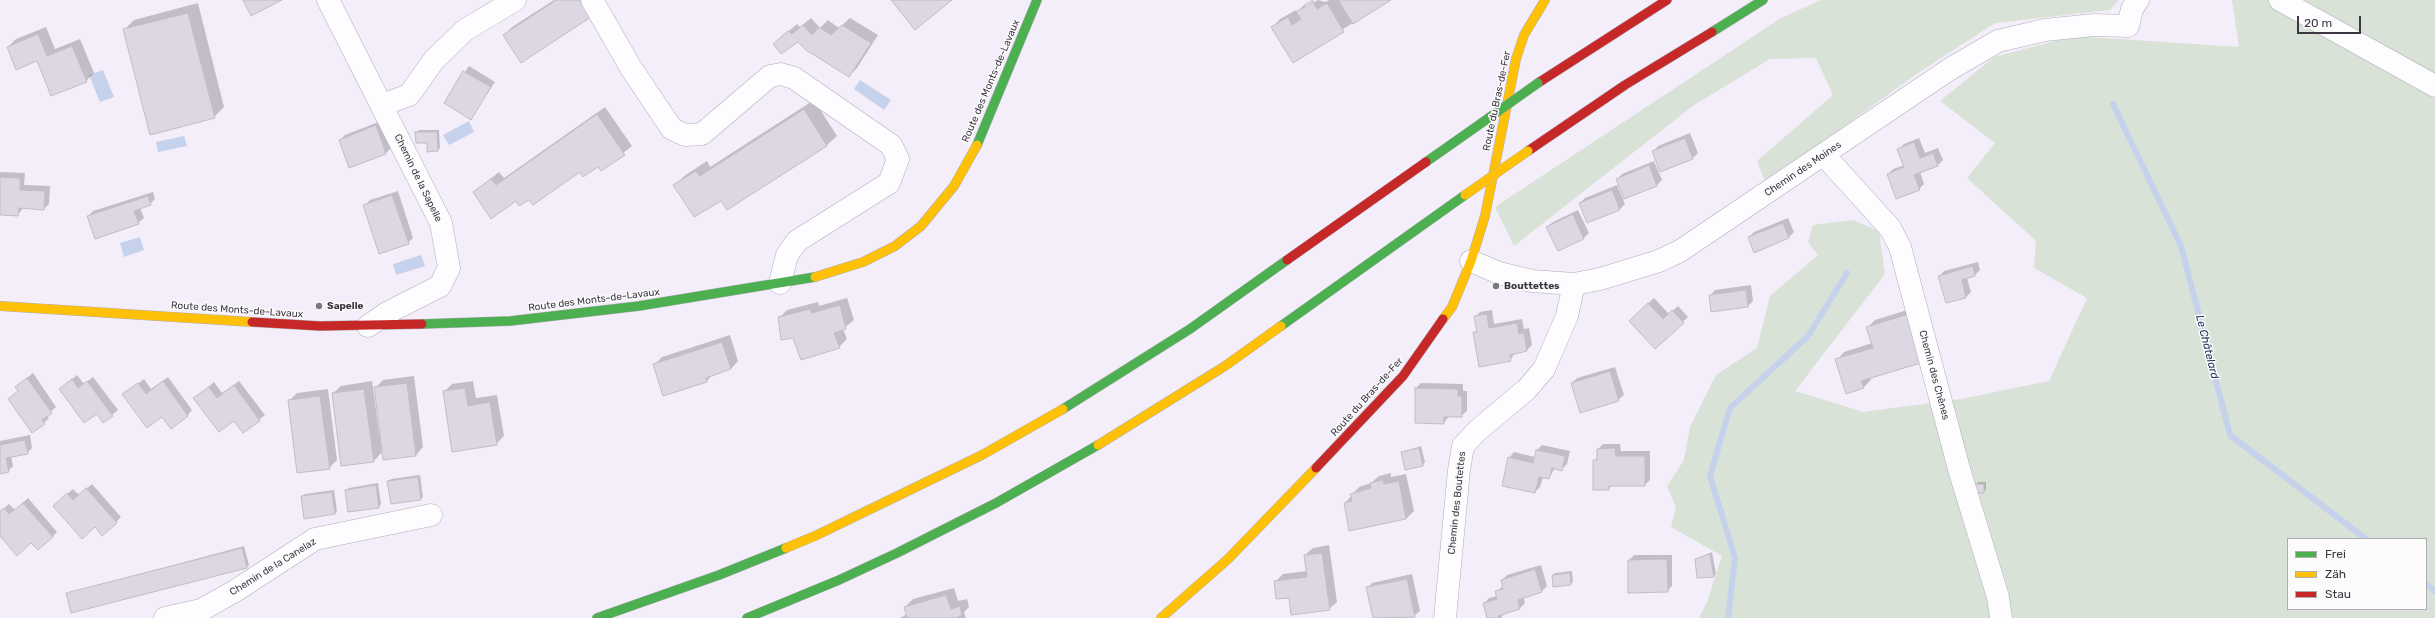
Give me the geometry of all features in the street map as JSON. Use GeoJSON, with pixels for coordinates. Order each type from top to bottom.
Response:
{"type":"FeatureCollection","features":[{"type":"Feature","properties":{"kind":"main road","name":"Route des Monts-de-Lavaux"},"geometry":{"type":"LineString","coordinates":[[0,306],[320,326],[368,326],[510,321],[639,306],[821,276],[863,262],[895,246],[921,226],[954,186],[978,145],[1037,0]]}},
{"type":"Feature","properties":{"kind":"main road","name":"Route du Bras-de-Fer"},"geometry":{"type":"LineString","coordinates":[[1161,618],[1228,559],[1276,512],[1402,376],[1452,307],[1470,261],[1485,216],[1516,59],[1524,35],[1545,0]]}},
{"type":"Feature","properties":{"kind":"main road"},"geometry":{"type":"LineString","coordinates":[[597,618],[718,575],[817,535],[925,484],[1003,443],[1093,392],[1190,328],[1538,84],[1667,0]]}},
{"type":"Feature","properties":{"kind":"main road"},"geometry":{"type":"LineString","coordinates":[[746,618],[839,580],[904,550],[996,503],[1082,455],[1225,366],[1465,195],[1625,85],[1764,0]]}},
{"type":"Feature","properties":{"kind":"street","name":"Chemin de la Sapelle"},"geometry":{"type":"LineString","coordinates":[[328,0],[441,224],[449,268],[440,286],[387,314],[368,326]]}},
{"type":"Feature","properties":{"kind":"street"},"geometry":{"type":"LineString","coordinates":[[382,105],[409,95],[434,60],[465,30],[515,0]]}},
{"type":"Feature","properties":{"kind":"street"},"geometry":{"type":"LineString","coordinates":[[592,0],[631,68],[672,129],[685,136],[702,134],[770,76],[781,74],[794,78],[891,145],[898,159],[890,183],[797,241],[787,255],[780,283]]}},
{"type":"Feature","properties":{"kind":"street","name":"Chemin des Moines"},"geometry":{"type":"LineString","coordinates":[[1470,261],[1499,273],[1532,281],[1574,284],[1635,269],[1680,251],[1950,69],[1998,41],[2052,29],[2094,25],[2128,26],[2132,9],[2138,0]]}},
{"type":"Feature","properties":{"kind":"street"},"geometry":{"type":"LineString","coordinates":[[2280,0],[2435,86]]}},
{"type":"Feature","properties":{"kind":"street","name":"Chemin des Chênes"},"geometry":{"type":"LineString","coordinates":[[1824,155],[1890,228],[1900,247],[1959,469],[1998,597],[2000,618]]}},
{"type":"Feature","properties":{"kind":"street","name":"Chemin des Boutettes"},"geometry":{"type":"LineString","coordinates":[[1445,618],[1458,470],[1463,446],[1477,431],[1527,389],[1544,370],[1567,316],[1574,284]]}},
{"type":"Feature","properties":{"kind":"street","name":"Chemin de la Canelaz"},"geometry":{"type":"LineString","coordinates":[[165,618],[201,610],[236,591],[315,539],[431,515]]}},
{"type":"Feature","properties":{"kind":"shaded area"},"geometry":{"type":"Polygon","coordinates":[[[1821,0],[2119,0],[2110,10],[1995,23],[1915,75],[1766,183],[1757,161],[1833,95],[1816,58],[1770,59],[1694,105],[1514,246],[1495,207],[1781,18],[1821,0]]]}},
{"type":"Feature","properties":{"kind":"shaded area"},"geometry":{"type":"Polygon","coordinates":[[[2232,0],[2435,0],[2435,618],[1699,618],[1707,602],[1722,556],[1671,527],[1676,507],[1667,486],[1684,460],[1690,427],[1716,375],[1757,348],[1770,296],[1818,255],[1808,242],[1813,225],[1853,220],[1879,231],[1885,274],[1795,391],[1863,412],[1961,399],[2049,381],[2087,298],[2034,268],[2036,241],[1967,178],[1995,143],[1940,101],[1994,57],[2074,36],[2239,47],[2232,0]]]}},
{"type":"Feature","properties":{"kind":"water"},"geometry":{"type":"Polygon","coordinates":[[[103,70],[114,97],[100,102],[89,75],[103,70]]]}},
{"type":"Feature","properties":{"kind":"water"},"geometry":{"type":"Polygon","coordinates":[[[860,80],[891,100],[884,110],[854,89],[860,80]]]}},
{"type":"Feature","properties":{"kind":"water"},"geometry":{"type":"Polygon","coordinates":[[[469,121],[474,132],[449,145],[443,135],[469,121]]]}},
{"type":"Feature","properties":{"kind":"water"},"geometry":{"type":"Polygon","coordinates":[[[184,136],[187,146],[158,152],[156,142],[184,136]]]}},
{"type":"Feature","properties":{"kind":"water"},"geometry":{"type":"Polygon","coordinates":[[[140,237],[144,250],[124,257],[120,243],[140,237]]]}},
{"type":"Feature","properties":{"kind":"water"},"geometry":{"type":"Polygon","coordinates":[[[421,255],[425,266],[396,275],[393,264],[421,255]]]}},
{"type":"Feature","properties":{"kind":"building"},"geometry":{"type":"Polygon","coordinates":[[[243,0],[282,0],[251,16],[243,0]]]}},
{"type":"Feature","properties":{"kind":"building"},"geometry":{"type":"Polygon","coordinates":[[[556,0],[580,0],[591,17],[521,63],[503,35],[556,0]]]}},
{"type":"Feature","properties":{"kind":"building"},"geometry":{"type":"Polygon","coordinates":[[[891,0],[952,0],[915,30],[891,0]]]}},
{"type":"Feature","properties":{"kind":"building"},"geometry":{"type":"Polygon","coordinates":[[[1338,0],[1391,0],[1353,24],[1338,0]]]}},
{"type":"Feature","properties":{"kind":"building"},"geometry":{"type":"Polygon","coordinates":[[[1313,2],[1317,9],[1327,3],[1344,32],[1293,63],[1271,27],[1288,17],[1292,25],[1301,19],[1296,12],[1313,2]]]}},
{"type":"Feature","properties":{"kind":"building"},"geometry":{"type":"Polygon","coordinates":[[[188,13],[215,118],[150,135],[123,29],[188,13]]]}},
{"type":"Feature","properties":{"kind":"building"},"geometry":{"type":"Polygon","coordinates":[[[803,25],[812,35],[819,27],[831,35],[842,25],[871,43],[849,77],[806,50],[798,42],[781,54],[773,44],[788,31],[792,34],[803,25]]]}},
{"type":"Feature","properties":{"kind":"building"},"geometry":{"type":"Polygon","coordinates":[[[38,34],[47,56],[72,46],[87,82],[51,96],[37,61],[16,70],[7,47],[38,34]]]}},
{"type":"Feature","properties":{"kind":"building"},"geometry":{"type":"Polygon","coordinates":[[[463,71],[491,87],[471,120],[444,103],[463,71]]]}},
{"type":"Feature","properties":{"kind":"building"},"geometry":{"type":"Polygon","coordinates":[[[804,109],[827,146],[727,210],[721,201],[694,217],[673,185],[696,171],[700,176],[804,109]]]}},
{"type":"Feature","properties":{"kind":"building"},"geometry":{"type":"Polygon","coordinates":[[[597,114],[625,155],[601,171],[598,167],[583,177],[580,172],[533,205],[529,200],[519,206],[516,201],[491,219],[473,192],[491,179],[496,185],[597,114]]]}},
{"type":"Feature","properties":{"kind":"building"},"geometry":{"type":"Polygon","coordinates":[[[376,125],[386,154],[349,168],[339,140],[376,125]]]}},
{"type":"Feature","properties":{"kind":"building"},"geometry":{"type":"Polygon","coordinates":[[[415,132],[437,132],[438,151],[427,152],[427,143],[416,143],[415,132]]]}},
{"type":"Feature","properties":{"kind":"building"},"geometry":{"type":"Polygon","coordinates":[[[1685,138],[1693,159],[1660,172],[1652,151],[1685,138]]]}},
{"type":"Feature","properties":{"kind":"building"},"geometry":{"type":"Polygon","coordinates":[[[1914,142],[1920,158],[1933,153],[1938,166],[1914,175],[1920,190],[1896,199],[1887,174],[1904,167],[1897,149],[1914,142]]]}},
{"type":"Feature","properties":{"kind":"building"},"geometry":{"type":"Polygon","coordinates":[[[1649,165],[1657,186],[1624,199],[1616,179],[1649,165]]]}},
{"type":"Feature","properties":{"kind":"building"},"geometry":{"type":"Polygon","coordinates":[[[0,177],[20,178],[20,190],[45,191],[44,210],[19,208],[18,216],[0,215],[0,177]]]}},
{"type":"Feature","properties":{"kind":"building"},"geometry":{"type":"Polygon","coordinates":[[[1612,190],[1620,210],[1587,223],[1579,203],[1612,190]]]}},
{"type":"Feature","properties":{"kind":"building"},"geometry":{"type":"Polygon","coordinates":[[[392,195],[409,244],[379,254],[363,205],[392,195]]]}},
{"type":"Feature","properties":{"kind":"building"},"geometry":{"type":"Polygon","coordinates":[[[148,196],[151,205],[134,211],[139,224],[95,239],[87,216],[148,196]]]}},
{"type":"Feature","properties":{"kind":"building"},"geometry":{"type":"Polygon","coordinates":[[[1573,214],[1584,239],[1558,251],[1546,227],[1573,214]]]}},
{"type":"Feature","properties":{"kind":"building"},"geometry":{"type":"Polygon","coordinates":[[[1783,223],[1789,238],[1754,253],[1748,237],[1783,223]]]}},
{"type":"Feature","properties":{"kind":"building"},"geometry":{"type":"Polygon","coordinates":[[[1973,266],[1975,276],[1962,280],[1966,298],[1946,303],[1938,276],[1973,266]]]}},
{"type":"Feature","properties":{"kind":"building"},"geometry":{"type":"Polygon","coordinates":[[[1746,290],[1748,307],[1711,312],[1709,295],[1746,290]]]}},
{"type":"Feature","properties":{"kind":"building"},"geometry":{"type":"Polygon","coordinates":[[[1648,303],[1663,319],[1672,310],[1684,323],[1655,349],[1629,321],[1648,303]]]}},
{"type":"Feature","properties":{"kind":"building"},"geometry":{"type":"Polygon","coordinates":[[[840,305],[846,329],[834,333],[840,348],[801,360],[793,338],[781,340],[778,317],[810,309],[812,313],[840,305]]]}},
{"type":"Feature","properties":{"kind":"building"},"geometry":{"type":"Polygon","coordinates":[[[1487,314],[1489,328],[1517,323],[1519,334],[1524,333],[1527,351],[1510,355],[1511,361],[1479,367],[1473,332],[1477,332],[1474,316],[1487,314]]]}},
{"type":"Feature","properties":{"kind":"building"},"geometry":{"type":"Polygon","coordinates":[[[1909,314],[1924,362],[1861,381],[1864,388],[1846,394],[1835,359],[1873,348],[1866,327],[1909,314]]]}},
{"type":"Feature","properties":{"kind":"building"},"geometry":{"type":"Polygon","coordinates":[[[722,342],[731,369],[706,378],[707,382],[663,396],[653,364],[722,342]]]}},
{"type":"Feature","properties":{"kind":"building"},"geometry":{"type":"Polygon","coordinates":[[[1610,371],[1619,401],[1580,413],[1571,383],[1610,371]]]}},
{"type":"Feature","properties":{"kind":"building"},"geometry":{"type":"Polygon","coordinates":[[[27,378],[52,413],[42,420],[45,424],[32,433],[8,399],[18,391],[15,387],[27,378]]]}},
{"type":"Feature","properties":{"kind":"building"},"geometry":{"type":"Polygon","coordinates":[[[72,379],[78,388],[87,381],[113,416],[103,423],[97,414],[84,423],[59,389],[72,379]]]}},
{"type":"Feature","properties":{"kind":"building"},"geometry":{"type":"Polygon","coordinates":[[[163,381],[188,416],[171,429],[162,417],[147,428],[122,394],[138,383],[146,394],[163,381]]]}},
{"type":"Feature","properties":{"kind":"building"},"geometry":{"type":"Polygon","coordinates":[[[407,383],[416,456],[383,460],[374,387],[407,383]]]}},
{"type":"Feature","properties":{"kind":"building"},"geometry":{"type":"Polygon","coordinates":[[[234,385],[260,421],[243,433],[234,421],[219,432],[193,398],[209,387],[217,398],[234,385]]]}},
{"type":"Feature","properties":{"kind":"building"},"geometry":{"type":"Polygon","coordinates":[[[465,388],[468,406],[490,402],[497,445],[452,452],[443,391],[465,388]]]}},
{"type":"Feature","properties":{"kind":"building"},"geometry":{"type":"Polygon","coordinates":[[[1415,388],[1458,389],[1458,396],[1462,396],[1462,417],[1444,417],[1444,424],[1415,423],[1415,388]]]}},
{"type":"Feature","properties":{"kind":"building"},"geometry":{"type":"Polygon","coordinates":[[[364,389],[374,462],[341,466],[332,393],[364,389]]]}},
{"type":"Feature","properties":{"kind":"building"},"geometry":{"type":"Polygon","coordinates":[[[320,396],[330,469],[297,473],[288,400],[320,396]]]}},
{"type":"Feature","properties":{"kind":"building"},"geometry":{"type":"Polygon","coordinates":[[[25,440],[28,454],[6,458],[9,472],[0,474],[0,445],[25,440]]]}},
{"type":"Feature","properties":{"kind":"building"},"geometry":{"type":"Polygon","coordinates":[[[1419,448],[1423,466],[1405,470],[1401,452],[1419,448]]]}},
{"type":"Feature","properties":{"kind":"building"},"geometry":{"type":"Polygon","coordinates":[[[1615,448],[1616,456],[1645,456],[1645,486],[1609,486],[1609,490],[1593,490],[1593,460],[1597,460],[1597,449],[1615,448]]]}},
{"type":"Feature","properties":{"kind":"building"},"geometry":{"type":"Polygon","coordinates":[[[1536,450],[1565,456],[1562,471],[1552,468],[1549,479],[1539,477],[1535,493],[1502,486],[1508,457],[1533,463],[1536,450]]]}},
{"type":"Feature","properties":{"kind":"building"},"geometry":{"type":"Polygon","coordinates":[[[418,477],[421,500],[391,504],[387,481],[418,477]]]}},
{"type":"Feature","properties":{"kind":"building"},"geometry":{"type":"Polygon","coordinates":[[[1383,480],[1384,484],[1399,481],[1406,519],[1349,531],[1344,503],[1352,501],[1350,494],[1371,488],[1370,483],[1383,480]]]}},
{"type":"Feature","properties":{"kind":"building"},"geometry":{"type":"Polygon","coordinates":[[[1974,484],[1984,484],[1984,493],[1977,493],[1974,484]]]}},
{"type":"Feature","properties":{"kind":"building"},"geometry":{"type":"Polygon","coordinates":[[[376,485],[379,508],[348,512],[345,490],[376,485]]]}},
{"type":"Feature","properties":{"kind":"building"},"geometry":{"type":"Polygon","coordinates":[[[86,488],[117,523],[102,536],[95,527],[82,539],[53,506],[67,493],[73,500],[86,488]]]}},
{"type":"Feature","properties":{"kind":"building"},"geometry":{"type":"Polygon","coordinates":[[[332,492],[335,514],[304,519],[301,496],[332,492]]]}},
{"type":"Feature","properties":{"kind":"building"},"geometry":{"type":"Polygon","coordinates":[[[23,503],[53,537],[38,550],[31,543],[17,556],[0,536],[0,511],[4,508],[9,514],[23,503]]]}},
{"type":"Feature","properties":{"kind":"building"},"geometry":{"type":"Polygon","coordinates":[[[242,548],[247,568],[71,613],[66,593],[242,548]]]}},
{"type":"Feature","properties":{"kind":"building"},"geometry":{"type":"Polygon","coordinates":[[[1322,553],[1330,610],[1291,615],[1289,598],[1276,599],[1274,581],[1307,577],[1304,555],[1322,553]]]}},
{"type":"Feature","properties":{"kind":"building"},"geometry":{"type":"Polygon","coordinates":[[[1710,554],[1714,577],[1697,578],[1695,559],[1710,554]]]}},
{"type":"Feature","properties":{"kind":"building"},"geometry":{"type":"Polygon","coordinates":[[[1667,559],[1668,592],[1628,593],[1628,560],[1667,559]]]}},
{"type":"Feature","properties":{"kind":"building"},"geometry":{"type":"Polygon","coordinates":[[[1535,569],[1542,592],[1518,600],[1520,609],[1498,616],[1499,618],[1487,618],[1483,603],[1497,599],[1495,591],[1503,589],[1501,580],[1535,569]]]}},
{"type":"Feature","properties":{"kind":"building"},"geometry":{"type":"Polygon","coordinates":[[[1570,573],[1571,585],[1553,587],[1552,575],[1570,573]]]}},
{"type":"Feature","properties":{"kind":"building"},"geometry":{"type":"Polygon","coordinates":[[[1407,579],[1415,617],[1373,618],[1366,587],[1407,579]]]}},
{"type":"Feature","properties":{"kind":"building"},"geometry":{"type":"Polygon","coordinates":[[[946,595],[951,609],[960,606],[962,615],[956,618],[907,618],[904,607],[946,595]]]}},
{"type":"Feature","properties":{"kind":"waterway","name":"Le Châtelard"},"geometry":{"type":"LineString","coordinates":[[2113,104],[2181,246],[2230,435],[2365,538]]}},
{"type":"Feature","properties":{"kind":"waterway"},"geometry":{"type":"LineString","coordinates":[[1728,618],[1735,558],[1710,476],[1730,408],[1808,336],[1847,273]]}},
{"type":"Feature","properties":{"kind":"waterway","name":"Le Châtelard"},"geometry":{"type":"LineString","coordinates":[[2427,585],[2435,591]]}},
{"type":"Feature","properties":{"kind":"traffic: fast"},"geometry":{"type":"LineString","coordinates":[[977,145],[1037,0]]}},
{"type":"Feature","properties":{"kind":"traffic: fast"},"geometry":{"type":"LineString","coordinates":[[1712,32],[1763,0]]}},
{"type":"Feature","properties":{"kind":"traffic: fast"},"geometry":{"type":"LineString","coordinates":[[1473,129],[1538,83]]}},
{"type":"Feature","properties":{"kind":"traffic: fast"},"geometry":{"type":"LineString","coordinates":[[1426,162],[1473,129]]}},
{"type":"Feature","properties":{"kind":"traffic: fast"},"geometry":{"type":"LineString","coordinates":[[1281,326],[1465,195]]}},
{"type":"Feature","properties":{"kind":"traffic: fast"},"geometry":{"type":"LineString","coordinates":[[1063,409],[1190,329],[1287,260]]}},
{"type":"Feature","properties":{"kind":"traffic: fast"},"geometry":{"type":"LineString","coordinates":[[422,324],[510,321],[639,306],[815,277]]}},
{"type":"Feature","properties":{"kind":"traffic: fast"},"geometry":{"type":"LineString","coordinates":[[747,618],[839,580],[897,553],[996,503],[1098,445]]}},
{"type":"Feature","properties":{"kind":"traffic: fast"},"geometry":{"type":"LineString","coordinates":[[597,618],[719,575],[786,548]]}},
{"type":"Feature","properties":{"kind":"traffic: slow"},"geometry":{"type":"LineString","coordinates":[[1443,319],[1452,307],[1471,261],[1485,216],[1516,59],[1524,35],[1545,0]]}},
{"type":"Feature","properties":{"kind":"traffic: slow"},"geometry":{"type":"LineString","coordinates":[[815,277],[863,262],[895,246],[921,226],[954,186],[977,145]]}},
{"type":"Feature","properties":{"kind":"traffic: slow"},"geometry":{"type":"LineString","coordinates":[[1465,195],[1528,151]]}},
{"type":"Feature","properties":{"kind":"traffic: slow"},"geometry":{"type":"LineString","coordinates":[[0,306],[252,322]]}},
{"type":"Feature","properties":{"kind":"traffic: slow"},"geometry":{"type":"LineString","coordinates":[[1098,445],[1225,366],[1281,326]]}},
{"type":"Feature","properties":{"kind":"traffic: slow"},"geometry":{"type":"LineString","coordinates":[[786,548],[817,535],[982,455],[1063,409]]}},
{"type":"Feature","properties":{"kind":"traffic: slow"},"geometry":{"type":"LineString","coordinates":[[1161,618],[1228,559],[1316,468]]}},
{"type":"Feature","properties":{"kind":"traffic: jam"},"geometry":{"type":"LineString","coordinates":[[1538,83],[1667,0]]}},
{"type":"Feature","properties":{"kind":"traffic: jam"},"geometry":{"type":"LineString","coordinates":[[1528,151],[1625,85],[1712,32]]}},
{"type":"Feature","properties":{"kind":"traffic: jam"},"geometry":{"type":"LineString","coordinates":[[1287,260],[1426,162]]}},
{"type":"Feature","properties":{"kind":"traffic: jam"},"geometry":{"type":"LineString","coordinates":[[1316,468],[1403,376],[1443,319]]}},
{"type":"Feature","properties":{"kind":"traffic: jam"},"geometry":{"type":"LineString","coordinates":[[252,322],[320,326],[422,324]]}},
{"type":"Feature","properties":{"kind":"place","name":"Bouttettes"},"geometry":{"type":"Point","coordinates":[1496,286]}},
{"type":"Feature","properties":{"kind":"place","name":"Sapelle"},"geometry":{"type":"Point","coordinates":[319,306]}}]}
